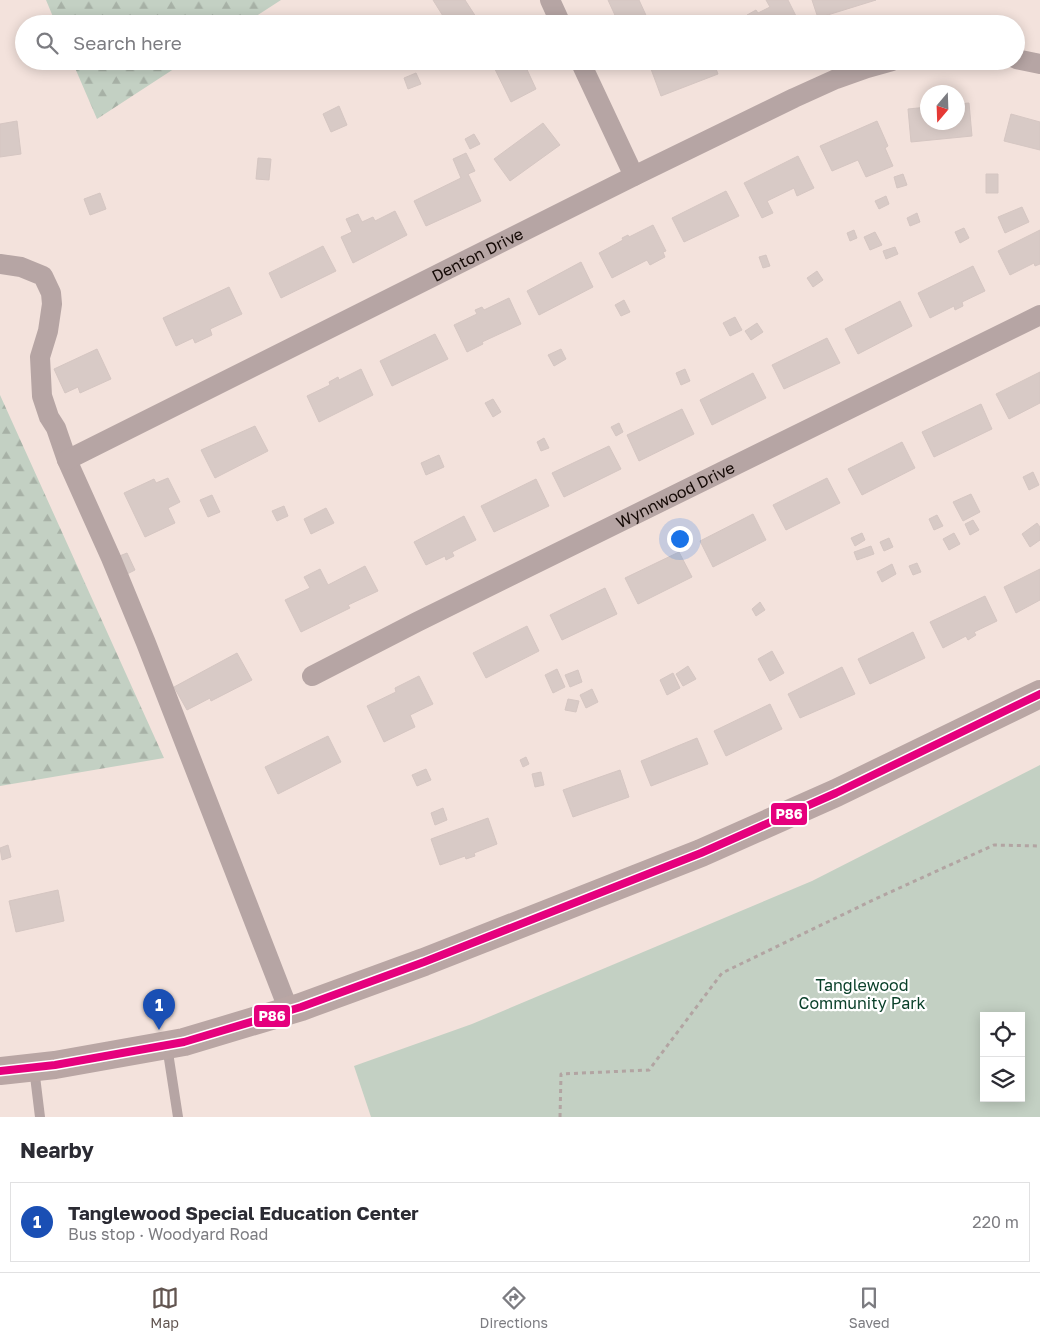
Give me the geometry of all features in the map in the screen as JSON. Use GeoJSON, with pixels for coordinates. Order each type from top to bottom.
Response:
{"type":"FeatureCollection","features":[{"type":"Feature","properties":{"kind":"main road"},"geometry":{"type":"LineString","coordinates":[[0,1071],[184,1042],[289,1011],[433,958],[701,853],[836,793],[1040,694]]}},
{"type":"Feature","properties":{"kind":"street"},"geometry":{"type":"LineString","coordinates":[[550,0],[558,15]]}},
{"type":"Feature","properties":{"kind":"street"},"geometry":{"type":"LineString","coordinates":[[1025,61],[1040,64]]}},
{"type":"Feature","properties":{"kind":"street"},"geometry":{"type":"LineString","coordinates":[[584,70],[634,176]]}},
{"type":"Feature","properties":{"kind":"street","name":"Denton Drive"},"geometry":{"type":"LineString","coordinates":[[67,460],[634,176],[836,79],[861,70]]}},
{"type":"Feature","properties":{"kind":"street"},"geometry":{"type":"LineString","coordinates":[[0,264],[21,267],[43,276],[51,294],[52,304],[48,331],[40,357],[42,396],[67,460],[125,592],[289,1011]]}},
{"type":"Feature","properties":{"kind":"street","name":"Wynnwood Drive"},"geometry":{"type":"LineString","coordinates":[[312,676],[1040,315]]}},
{"type":"Feature","properties":{"kind":"lane"},"geometry":{"type":"LineString","coordinates":[[166,1045],[178,1117]]}},
{"type":"Feature","properties":{"kind":"lane"},"geometry":{"type":"LineString","coordinates":[[34,1067],[40,1117]]}},
{"type":"Feature","properties":{"kind":"path"},"geometry":{"type":"LineString","coordinates":[[560,1117],[561,1074],[649,1070],[722,973],[873,900],[994,845],[1040,846]]}},
{"type":"Feature","properties":{"kind":"green space"},"geometry":{"type":"Polygon","coordinates":[[[46,0],[281,0],[258,15],[52,15],[46,0]]]}},
{"type":"Feature","properties":{"kind":"green space"},"geometry":{"type":"Polygon","coordinates":[[[76,70],[172,70],[97,119],[76,70]]]}},
{"type":"Feature","properties":{"kind":"green space"},"geometry":{"type":"Polygon","coordinates":[[[0,395],[164,758],[0,786],[0,395]]]}},
{"type":"Feature","properties":{"kind":"green space","name":"Tanglewood Community Park"},"geometry":{"type":"Polygon","coordinates":[[[1040,765],[1040,1117],[371,1117],[354,1066],[472,1024],[812,881],[1040,765]]]}},
{"type":"Feature","properties":{"kind":"building"},"geometry":{"type":"Polygon","coordinates":[[[433,0],[465,0],[475,15],[442,15],[433,0]]]}},
{"type":"Feature","properties":{"kind":"building"},"geometry":{"type":"Polygon","coordinates":[[[608,0],[639,0],[646,15],[615,15],[608,0]]]}},
{"type":"Feature","properties":{"kind":"building"},"geometry":{"type":"Polygon","coordinates":[[[766,0],[788,0],[796,15],[747,15],[756,10],[758,13],[770,7],[766,0]]]}},
{"type":"Feature","properties":{"kind":"building"},"geometry":{"type":"Polygon","coordinates":[[[812,0],[876,0],[828,15],[817,15],[812,0]]]}},
{"type":"Feature","properties":{"kind":"building"},"geometry":{"type":"Polygon","coordinates":[[[495,70],[527,70],[536,89],[511,102],[495,70]]]}},
{"type":"Feature","properties":{"kind":"building"},"geometry":{"type":"Polygon","coordinates":[[[651,70],[716,70],[718,74],[661,96],[651,70]]]}},
{"type":"Feature","properties":{"kind":"building"},"geometry":{"type":"Polygon","coordinates":[[[416,73],[421,84],[408,89],[404,78],[416,73]]]}},
{"type":"Feature","properties":{"kind":"building"},"geometry":{"type":"Polygon","coordinates":[[[965,103],[969,103],[972,136],[911,142],[908,109],[920,108],[920,130],[965,130],[965,103]]]}},
{"type":"Feature","properties":{"kind":"building"},"geometry":{"type":"Polygon","coordinates":[[[339,106],[347,125],[331,132],[323,114],[339,106]]]}},
{"type":"Feature","properties":{"kind":"building"},"geometry":{"type":"Polygon","coordinates":[[[1011,114],[1040,122],[1040,150],[1004,141],[1011,114]]]}},
{"type":"Feature","properties":{"kind":"building"},"geometry":{"type":"Polygon","coordinates":[[[17,121],[21,154],[0,157],[0,124],[17,121]]]}},
{"type":"Feature","properties":{"kind":"building"},"geometry":{"type":"Polygon","coordinates":[[[877,121],[888,146],[885,148],[893,166],[866,177],[858,160],[832,171],[820,146],[877,121]]]}},
{"type":"Feature","properties":{"kind":"building"},"geometry":{"type":"Polygon","coordinates":[[[543,123],[560,145],[510,181],[494,159],[543,123]]]}},
{"type":"Feature","properties":{"kind":"building"},"geometry":{"type":"Polygon","coordinates":[[[474,134],[480,144],[470,149],[465,139],[474,134]]]}},
{"type":"Feature","properties":{"kind":"building"},"geometry":{"type":"Polygon","coordinates":[[[466,153],[475,171],[468,174],[481,201],[426,226],[414,201],[461,178],[453,159],[466,153]]]}},
{"type":"Feature","properties":{"kind":"building"},"geometry":{"type":"Polygon","coordinates":[[[798,156],[814,188],[797,196],[794,188],[767,201],[773,213],[762,218],[744,183],[798,156]]]}},
{"type":"Feature","properties":{"kind":"building"},"geometry":{"type":"Polygon","coordinates":[[[258,158],[271,159],[269,180],[256,179],[258,158]]]}},
{"type":"Feature","properties":{"kind":"building"},"geometry":{"type":"Polygon","coordinates":[[[903,174],[907,185],[897,188],[894,177],[903,174]]]}},
{"type":"Feature","properties":{"kind":"building"},"geometry":{"type":"Polygon","coordinates":[[[986,174],[998,174],[998,193],[986,193],[986,174]]]}},
{"type":"Feature","properties":{"kind":"building"},"geometry":{"type":"Polygon","coordinates":[[[726,191],[739,216],[684,242],[672,218],[726,191]]]}},
{"type":"Feature","properties":{"kind":"building"},"geometry":{"type":"Polygon","coordinates":[[[100,193],[106,209],[90,215],[84,199],[100,193]]]}},
{"type":"Feature","properties":{"kind":"building"},"geometry":{"type":"Polygon","coordinates":[[[886,196],[889,204],[879,209],[875,201],[886,196]]]}},
{"type":"Feature","properties":{"kind":"building"},"geometry":{"type":"Polygon","coordinates":[[[1022,207],[1029,222],[1005,233],[998,217],[1022,207]]]}},
{"type":"Feature","properties":{"kind":"building"},"geometry":{"type":"Polygon","coordinates":[[[395,211],[407,235],[353,263],[341,237],[352,232],[346,219],[358,214],[362,222],[373,217],[375,221],[395,211]]]}},
{"type":"Feature","properties":{"kind":"building"},"geometry":{"type":"Polygon","coordinates":[[[917,213],[920,222],[910,226],[907,218],[917,213]]]}},
{"type":"Feature","properties":{"kind":"building"},"geometry":{"type":"Polygon","coordinates":[[[653,225],[666,251],[663,252],[665,257],[650,265],[647,260],[612,278],[599,253],[623,240],[622,238],[628,235],[629,237],[653,225]]]}},
{"type":"Feature","properties":{"kind":"building"},"geometry":{"type":"Polygon","coordinates":[[[964,228],[969,238],[960,243],[955,232],[964,228]]]}},
{"type":"Feature","properties":{"kind":"building"},"geometry":{"type":"Polygon","coordinates":[[[854,230],[857,238],[850,241],[847,233],[854,230]]]}},
{"type":"Feature","properties":{"kind":"building"},"geometry":{"type":"Polygon","coordinates":[[[1040,230],[1040,264],[1035,266],[1034,263],[1010,275],[998,251],[1040,230]]]}},
{"type":"Feature","properties":{"kind":"building"},"geometry":{"type":"Polygon","coordinates":[[[875,232],[882,245],[870,250],[864,237],[875,232]]]}},
{"type":"Feature","properties":{"kind":"building"},"geometry":{"type":"Polygon","coordinates":[[[323,246],[336,271],[281,298],[269,273],[323,246]]]}},
{"type":"Feature","properties":{"kind":"building"},"geometry":{"type":"Polygon","coordinates":[[[895,247],[898,254],[886,259],[883,251],[895,247]]]}},
{"type":"Feature","properties":{"kind":"building"},"geometry":{"type":"Polygon","coordinates":[[[766,255],[770,266],[763,268],[759,257],[766,255]]]}},
{"type":"Feature","properties":{"kind":"building"},"geometry":{"type":"Polygon","coordinates":[[[581,262],[593,287],[539,315],[527,291],[581,262]]]}},
{"type":"Feature","properties":{"kind":"building"},"geometry":{"type":"Polygon","coordinates":[[[973,266],[985,291],[962,302],[963,306],[955,310],[954,306],[930,318],[918,293],[973,266]]]}},
{"type":"Feature","properties":{"kind":"building"},"geometry":{"type":"Polygon","coordinates":[[[817,271],[823,280],[813,287],[807,278],[817,271]]]}},
{"type":"Feature","properties":{"kind":"building"},"geometry":{"type":"Polygon","coordinates":[[[229,287],[242,314],[210,329],[212,335],[195,343],[193,338],[176,346],[163,318],[229,287]]]}},
{"type":"Feature","properties":{"kind":"building"},"geometry":{"type":"Polygon","coordinates":[[[509,298],[521,324],[482,342],[483,344],[467,352],[454,325],[477,314],[475,310],[482,307],[484,310],[509,298]]]}},
{"type":"Feature","properties":{"kind":"building"},"geometry":{"type":"Polygon","coordinates":[[[624,300],[630,312],[621,316],[615,305],[624,300]]]}},
{"type":"Feature","properties":{"kind":"building"},"geometry":{"type":"Polygon","coordinates":[[[900,301],[912,326],[858,354],[845,329],[900,301]]]}},
{"type":"Feature","properties":{"kind":"building"},"geometry":{"type":"Polygon","coordinates":[[[735,317],[742,330],[730,336],[723,323],[735,317]]]}},
{"type":"Feature","properties":{"kind":"building"},"geometry":{"type":"Polygon","coordinates":[[[757,323],[763,332],[751,340],[745,331],[757,323]]]}},
{"type":"Feature","properties":{"kind":"building"},"geometry":{"type":"Polygon","coordinates":[[[435,334],[448,359],[392,386],[380,361],[435,334]]]}},
{"type":"Feature","properties":{"kind":"building"},"geometry":{"type":"Polygon","coordinates":[[[827,338],[840,363],[784,389],[772,365],[827,338]]]}},
{"type":"Feature","properties":{"kind":"building"},"geometry":{"type":"Polygon","coordinates":[[[97,349],[111,379],[80,393],[78,387],[65,393],[54,369],[97,349]]]}},
{"type":"Feature","properties":{"kind":"building"},"geometry":{"type":"Polygon","coordinates":[[[561,349],[566,359],[554,366],[548,355],[561,349]]]}},
{"type":"Feature","properties":{"kind":"building"},"geometry":{"type":"Polygon","coordinates":[[[361,369],[373,395],[319,422],[307,396],[330,385],[329,382],[338,377],[339,380],[361,369]]]}},
{"type":"Feature","properties":{"kind":"building"},"geometry":{"type":"Polygon","coordinates":[[[685,369],[690,381],[681,385],[676,373],[685,369]]]}},
{"type":"Feature","properties":{"kind":"building"},"geometry":{"type":"Polygon","coordinates":[[[1040,372],[1040,403],[1009,419],[996,394],[1040,372]]]}},
{"type":"Feature","properties":{"kind":"building"},"geometry":{"type":"Polygon","coordinates":[[[753,373],[766,398],[712,425],[700,400],[753,373]]]}},
{"type":"Feature","properties":{"kind":"building"},"geometry":{"type":"Polygon","coordinates":[[[493,399],[501,412],[493,417],[485,403],[493,399]]]}},
{"type":"Feature","properties":{"kind":"building"},"geometry":{"type":"Polygon","coordinates":[[[981,404],[992,429],[934,457],[922,432],[981,404]]]}},
{"type":"Feature","properties":{"kind":"building"},"geometry":{"type":"Polygon","coordinates":[[[682,409],[694,434],[639,461],[627,435],[682,409]]]}},
{"type":"Feature","properties":{"kind":"building"},"geometry":{"type":"Polygon","coordinates":[[[619,423],[623,432],[616,436],[611,427],[619,423]]]}},
{"type":"Feature","properties":{"kind":"building"},"geometry":{"type":"Polygon","coordinates":[[[255,426],[268,451],[215,478],[201,450],[255,426]]]}},
{"type":"Feature","properties":{"kind":"building"},"geometry":{"type":"Polygon","coordinates":[[[544,438],[549,448],[541,451],[537,442],[544,438]]]}},
{"type":"Feature","properties":{"kind":"building"},"geometry":{"type":"Polygon","coordinates":[[[902,442],[915,468],[862,495],[848,469],[902,442]]]}},
{"type":"Feature","properties":{"kind":"building"},"geometry":{"type":"Polygon","coordinates":[[[609,446],[621,469],[564,497],[552,473],[609,446]]]}},
{"type":"Feature","properties":{"kind":"building"},"geometry":{"type":"Polygon","coordinates":[[[439,455],[444,467],[426,475],[421,463],[439,455]]]}},
{"type":"Feature","properties":{"kind":"building"},"geometry":{"type":"Polygon","coordinates":[[[1033,472],[1039,485],[1029,490],[1023,477],[1033,472]]]}},
{"type":"Feature","properties":{"kind":"building"},"geometry":{"type":"Polygon","coordinates":[[[168,478],[180,502],[168,508],[175,523],[145,537],[124,493],[154,479],[156,483],[168,478]]]}},
{"type":"Feature","properties":{"kind":"building"},"geometry":{"type":"Polygon","coordinates":[[[827,478],[840,503],[786,530],[773,505],[827,478]]]}},
{"type":"Feature","properties":{"kind":"building"},"geometry":{"type":"Polygon","coordinates":[[[536,479],[549,506],[494,532],[481,506],[536,479]]]}},
{"type":"Feature","properties":{"kind":"building"},"geometry":{"type":"Polygon","coordinates":[[[971,494],[980,512],[963,521],[953,502],[971,494]]]}},
{"type":"Feature","properties":{"kind":"building"},"geometry":{"type":"Polygon","coordinates":[[[212,495],[220,512],[208,517],[200,500],[212,495]]]}},
{"type":"Feature","properties":{"kind":"building"},"geometry":{"type":"Polygon","coordinates":[[[284,506],[288,516],[277,521],[272,511],[284,506]]]}},
{"type":"Feature","properties":{"kind":"building"},"geometry":{"type":"Polygon","coordinates":[[[326,508],[334,523],[311,534],[304,519],[326,508]]]}},
{"type":"Feature","properties":{"kind":"building"},"geometry":{"type":"Polygon","coordinates":[[[753,514],[766,540],[713,567],[700,541],[753,514]]]}},
{"type":"Feature","properties":{"kind":"building"},"geometry":{"type":"Polygon","coordinates":[[[937,515],[943,526],[934,530],[929,519],[937,515]]]}},
{"type":"Feature","properties":{"kind":"building"},"geometry":{"type":"Polygon","coordinates":[[[464,516],[476,540],[452,552],[454,556],[446,560],[445,556],[426,565],[414,542],[464,516]]]}},
{"type":"Feature","properties":{"kind":"building"},"geometry":{"type":"Polygon","coordinates":[[[973,520],[979,530],[970,535],[965,524],[973,520]]]}},
{"type":"Feature","properties":{"kind":"building"},"geometry":{"type":"Polygon","coordinates":[[[1037,523],[1040,527],[1040,540],[1030,547],[1022,534],[1037,523]]]}},
{"type":"Feature","properties":{"kind":"building"},"geometry":{"type":"Polygon","coordinates":[[[862,533],[865,540],[855,546],[851,538],[862,533]]]}},
{"type":"Feature","properties":{"kind":"building"},"geometry":{"type":"Polygon","coordinates":[[[954,533],[960,544],[949,550],[943,539],[954,533]]]}},
{"type":"Feature","properties":{"kind":"building"},"geometry":{"type":"Polygon","coordinates":[[[889,538],[893,547],[884,551],[880,542],[889,538]]]}},
{"type":"Feature","properties":{"kind":"building"},"geometry":{"type":"Polygon","coordinates":[[[871,546],[874,554],[857,560],[854,552],[871,546]]]}},
{"type":"Feature","properties":{"kind":"building"},"geometry":{"type":"Polygon","coordinates":[[[679,552],[692,577],[638,604],[625,578],[679,552]]]}},
{"type":"Feature","properties":{"kind":"building"},"geometry":{"type":"Polygon","coordinates":[[[127,553],[135,570],[125,575],[117,557],[127,553]]]}},
{"type":"Feature","properties":{"kind":"building"},"geometry":{"type":"Polygon","coordinates":[[[917,563],[921,572],[913,575],[909,566],[917,563]]]}},
{"type":"Feature","properties":{"kind":"building"},"geometry":{"type":"Polygon","coordinates":[[[892,564],[896,574],[882,582],[877,572],[892,564]]]}},
{"type":"Feature","properties":{"kind":"building"},"geometry":{"type":"Polygon","coordinates":[[[365,566],[378,591],[348,605],[350,608],[301,632],[285,600],[310,588],[304,577],[320,569],[328,585],[365,566]]]}},
{"type":"Feature","properties":{"kind":"building"},"geometry":{"type":"Polygon","coordinates":[[[1040,569],[1040,600],[1016,613],[1004,587],[1040,569]]]}},
{"type":"Feature","properties":{"kind":"building"},"geometry":{"type":"Polygon","coordinates":[[[605,588],[617,614],[562,640],[550,615],[605,588]]]}},
{"type":"Feature","properties":{"kind":"building"},"geometry":{"type":"Polygon","coordinates":[[[985,596],[997,621],[974,632],[976,635],[968,640],[966,636],[943,648],[930,622],[985,596]]]}},
{"type":"Feature","properties":{"kind":"building"},"geometry":{"type":"Polygon","coordinates":[[[760,602],[765,610],[756,616],[752,609],[760,602]]]}},
{"type":"Feature","properties":{"kind":"building"},"geometry":{"type":"Polygon","coordinates":[[[527,626],[539,651],[486,678],[473,653],[527,626]]]}},
{"type":"Feature","properties":{"kind":"building"},"geometry":{"type":"Polygon","coordinates":[[[913,632],[925,658],[870,684],[858,659],[913,632]]]}},
{"type":"Feature","properties":{"kind":"building"},"geometry":{"type":"Polygon","coordinates":[[[772,651],[784,673],[770,681],[758,659],[772,651]]]}},
{"type":"Feature","properties":{"kind":"building"},"geometry":{"type":"Polygon","coordinates":[[[237,653],[252,680],[211,701],[210,698],[187,710],[174,687],[237,653]]]}},
{"type":"Feature","properties":{"kind":"building"},"geometry":{"type":"Polygon","coordinates":[[[688,666],[696,679],[683,686],[676,674],[688,666]]]}},
{"type":"Feature","properties":{"kind":"building"},"geometry":{"type":"Polygon","coordinates":[[[842,667],[855,694],[800,718],[788,694],[842,667]]]}},
{"type":"Feature","properties":{"kind":"building"},"geometry":{"type":"Polygon","coordinates":[[[557,669],[565,687],[553,693],[545,675],[557,669]]]}},
{"type":"Feature","properties":{"kind":"building"},"geometry":{"type":"Polygon","coordinates":[[[578,670],[582,682],[570,687],[565,675],[578,670]]]}},
{"type":"Feature","properties":{"kind":"building"},"geometry":{"type":"Polygon","coordinates":[[[673,673],[680,688],[667,695],[660,680],[673,673]]]}},
{"type":"Feature","properties":{"kind":"building"},"geometry":{"type":"Polygon","coordinates":[[[419,676],[433,704],[410,715],[415,727],[384,742],[367,706],[396,692],[395,688],[419,676]]]}},
{"type":"Feature","properties":{"kind":"building"},"geometry":{"type":"Polygon","coordinates":[[[592,689],[598,702],[586,708],[580,695],[592,689]]]}},
{"type":"Feature","properties":{"kind":"building"},"geometry":{"type":"Polygon","coordinates":[[[568,699],[579,701],[576,712],[565,710],[568,699]]]}},
{"type":"Feature","properties":{"kind":"building"},"geometry":{"type":"Polygon","coordinates":[[[770,704],[782,729],[726,756],[714,731],[770,704]]]}},
{"type":"Feature","properties":{"kind":"building"},"geometry":{"type":"Polygon","coordinates":[[[328,736],[341,762],[278,794],[265,767],[328,736]]]}},
{"type":"Feature","properties":{"kind":"building"},"geometry":{"type":"Polygon","coordinates":[[[697,738],[708,764],[651,786],[641,761],[697,738]]]}},
{"type":"Feature","properties":{"kind":"building"},"geometry":{"type":"Polygon","coordinates":[[[526,757],[529,764],[523,767],[520,760],[526,757]]]}},
{"type":"Feature","properties":{"kind":"building"},"geometry":{"type":"Polygon","coordinates":[[[426,769],[431,780],[417,786],[412,775],[426,769]]]}},
{"type":"Feature","properties":{"kind":"building"},"geometry":{"type":"Polygon","coordinates":[[[620,770],[629,797],[573,817],[563,790],[620,770]]]}},
{"type":"Feature","properties":{"kind":"building"},"geometry":{"type":"Polygon","coordinates":[[[541,772],[544,785],[535,787],[532,774],[541,772]]]}},
{"type":"Feature","properties":{"kind":"building"},"geometry":{"type":"Polygon","coordinates":[[[443,808],[447,820],[435,825],[431,813],[443,808]]]}},
{"type":"Feature","properties":{"kind":"building"},"geometry":{"type":"Polygon","coordinates":[[[488,818],[497,844],[474,853],[475,856],[466,859],[465,856],[440,865],[431,839],[488,818]]]}},
{"type":"Feature","properties":{"kind":"building"},"geometry":{"type":"Polygon","coordinates":[[[8,845],[11,857],[2,860],[0,848],[8,845]]]}},
{"type":"Feature","properties":{"kind":"building"},"geometry":{"type":"Polygon","coordinates":[[[58,890],[64,921],[16,932],[9,901],[58,890]]]}},
{"type":"Feature","properties":{"kind":"transit line","name":"P86"},"geometry":{"type":"LineString","coordinates":[[0,1071],[55,1065],[184,1042],[301,1007],[424,962],[701,853],[836,793],[1040,694]]}},
{"type":"Feature","properties":{"kind":"place","name":"Tanglewood Special Education Center"},"geometry":{"type":"Point","coordinates":[159,1030]}}]}
